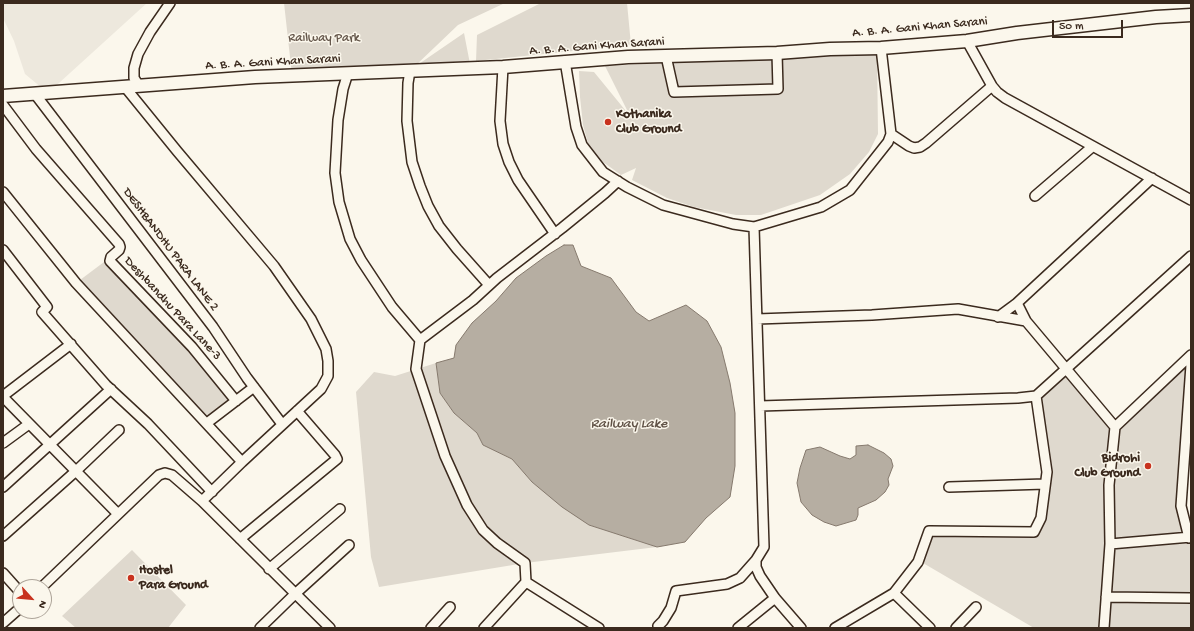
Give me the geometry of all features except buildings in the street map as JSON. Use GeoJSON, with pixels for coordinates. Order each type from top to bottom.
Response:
{"type":"FeatureCollection","features":[{"type":"Feature","properties":{"kind":"main road","name":"A. B. A. Gani Khan Sarani"},"geometry":{"type":"LineString","coordinates":[[3,96],[255,77],[503,67],[566,61],[666,56],[881,48],[967,41],[1017,33],[1156,17],[1191,15]]}},
{"type":"Feature","properties":{"kind":"street"},"geometry":{"type":"LineString","coordinates":[[139,86],[134,78],[134,68],[138,54],[150,32],[170,3]]}},
{"type":"Feature","properties":{"kind":"street"},"geometry":{"type":"LineString","coordinates":[[967,41],[992,86],[1005,98],[1191,200]]}},
{"type":"Feature","properties":{"kind":"street"},"geometry":{"type":"LineString","coordinates":[[566,61],[576,127],[582,145],[603,172],[663,205],[734,224],[754,227],[821,207],[850,190],[888,142],[891,134],[881,48]]}},
{"type":"Feature","properties":{"kind":"street"},"geometry":{"type":"LineString","coordinates":[[666,56],[674,92],[778,89],[777,53]]}},
{"type":"Feature","properties":{"kind":"street"},"geometry":{"type":"LineString","coordinates":[[503,67],[500,121],[503,144],[509,162],[518,180],[555,234]]}},
{"type":"Feature","properties":{"kind":"street"},"geometry":{"type":"LineString","coordinates":[[410,71],[408,83],[407,121],[412,162],[420,186],[428,206],[439,226],[489,285]]}},
{"type":"Feature","properties":{"kind":"street"},"geometry":{"type":"LineString","coordinates":[[348,73],[343,89],[338,120],[335,173],[339,202],[350,239],[361,260],[392,307],[420,340]]}},
{"type":"Feature","properties":{"kind":"street"},"geometry":{"type":"LineString","coordinates":[[891,134],[909,146],[920,147],[992,86]]}},
{"type":"Feature","properties":{"kind":"street"},"geometry":{"type":"LineString","coordinates":[[125,87],[274,266],[311,319],[326,349],[328,376],[321,389],[282,424],[202,501]]}},
{"type":"Feature","properties":{"kind":"street","name":"DESHBANDHU PARA LANE 2"},"geometry":{"type":"LineString","coordinates":[[35,94],[212,327],[282,424]]}},
{"type":"Feature","properties":{"kind":"street","name":"Deshbandhu Para Lane-3"},"geometry":{"type":"LineString","coordinates":[[3,106],[36,149],[119,244],[119,250],[111,257],[110,261],[192,347],[236,401]]}},
{"type":"Feature","properties":{"kind":"street"},"geometry":{"type":"LineString","coordinates":[[1035,196],[1092,147]]}},
{"type":"Feature","properties":{"kind":"street"},"geometry":{"type":"LineString","coordinates":[[998,316],[1017,303],[1152,178]]}},
{"type":"Feature","properties":{"kind":"street"},"geometry":{"type":"LineString","coordinates":[[484,628],[526,582],[525,563],[497,543],[483,530],[467,505],[454,472],[445,456],[416,368],[420,340],[473,300],[489,285],[606,193],[618,181]]}},
{"type":"Feature","properties":{"kind":"street"},"geometry":{"type":"LineString","coordinates":[[3,192],[76,283],[242,462]]}},
{"type":"Feature","properties":{"kind":"street"},"geometry":{"type":"LineString","coordinates":[[660,628],[658,626],[671,608],[676,591],[727,584],[740,578],[756,560],[764,547],[754,227]]}},
{"type":"Feature","properties":{"kind":"street"},"geometry":{"type":"LineString","coordinates":[[3,250],[47,307],[42,312],[111,389],[148,424],[212,492]]}},
{"type":"Feature","properties":{"kind":"street"},"geometry":{"type":"LineString","coordinates":[[760,406],[1018,398],[1036,396],[1191,256]]}},
{"type":"Feature","properties":{"kind":"street"},"geometry":{"type":"LineString","coordinates":[[1017,303],[1026,321],[1115,427]]}},
{"type":"Feature","properties":{"kind":"street"},"geometry":{"type":"LineString","coordinates":[[757,319],[872,315],[958,309],[1026,321]]}},
{"type":"Feature","properties":{"kind":"street"},"geometry":{"type":"LineString","coordinates":[[71,344],[3,396],[118,514]]}},
{"type":"Feature","properties":{"kind":"street"},"geometry":{"type":"LineString","coordinates":[[1104,628],[1110,544],[1109,485],[1115,427],[1191,355]]}},
{"type":"Feature","properties":{"kind":"street"},"geometry":{"type":"LineString","coordinates":[[1110,544],[1190,538],[1181,506],[1191,365]]}},
{"type":"Feature","properties":{"kind":"street"},"geometry":{"type":"LineString","coordinates":[[207,423],[254,387]]}},
{"type":"Feature","properties":{"kind":"street"},"geometry":{"type":"LineString","coordinates":[[3,487],[111,389]]}},
{"type":"Feature","properties":{"kind":"street"},"geometry":{"type":"LineString","coordinates":[[835,628],[894,593],[918,562],[929,531],[1034,532],[1041,518],[1047,472],[1036,396]]}},
{"type":"Feature","properties":{"kind":"street"},"geometry":{"type":"LineString","coordinates":[[240,539],[337,459],[297,411]]}},
{"type":"Feature","properties":{"kind":"street"},"geometry":{"type":"LineString","coordinates":[[3,443],[29,424]]}},
{"type":"Feature","properties":{"kind":"street"},"geometry":{"type":"LineString","coordinates":[[3,536],[76,471],[119,430]]}},
{"type":"Feature","properties":{"kind":"street"},"geometry":{"type":"LineString","coordinates":[[50,579],[159,475],[165,473],[172,475],[202,501],[330,628]]}},
{"type":"Feature","properties":{"kind":"street"},"geometry":{"type":"LineString","coordinates":[[949,487],[1045,484]]}},
{"type":"Feature","properties":{"kind":"street"},"geometry":{"type":"LineString","coordinates":[[269,569],[340,509]]}},
{"type":"Feature","properties":{"kind":"street"},"geometry":{"type":"LineString","coordinates":[[260,628],[349,545]]}},
{"type":"Feature","properties":{"kind":"street"},"geometry":{"type":"LineString","coordinates":[[756,560],[757,570],[775,598],[801,628]]}},
{"type":"Feature","properties":{"kind":"street"},"geometry":{"type":"LineString","coordinates":[[4,576],[12,584]]}},
{"type":"Feature","properties":{"kind":"street"},"geometry":{"type":"LineString","coordinates":[[526,582],[598,628]]}},
{"type":"Feature","properties":{"kind":"street"},"geometry":{"type":"LineString","coordinates":[[894,593],[930,628]]}},
{"type":"Feature","properties":{"kind":"street"},"geometry":{"type":"LineString","coordinates":[[1106,597],[1191,598]]}},
{"type":"Feature","properties":{"kind":"street"},"geometry":{"type":"LineString","coordinates":[[738,628],[775,598]]}},
{"type":"Feature","properties":{"kind":"street"},"geometry":{"type":"LineString","coordinates":[[431,628],[450,607]]}},
{"type":"Feature","properties":{"kind":"street"},"geometry":{"type":"LineString","coordinates":[[956,628],[976,607]]}},
{"type":"Feature","properties":{"kind":"street"},"geometry":{"type":"LineString","coordinates":[[3,623],[12,615]]}},
{"type":"Feature","properties":{"kind":"shaded area"},"geometry":{"type":"Polygon","coordinates":[[[3,3],[147,3],[48,93],[25,74],[14,41],[3,18],[3,3]]]}},
{"type":"Feature","properties":{"kind":"green space","name":"Railway Park"},"geometry":{"type":"Polygon","coordinates":[[[284,3],[505,3],[458,25],[413,68],[464,33],[471,69],[292,75],[284,3]]]}},
{"type":"Feature","properties":{"kind":"green space"},"geometry":{"type":"Polygon","coordinates":[[[541,3],[627,3],[631,45],[476,61],[477,35],[541,3]]]}},
{"type":"Feature","properties":{"kind":"green space"},"geometry":{"type":"Polygon","coordinates":[[[877,53],[878,134],[869,152],[850,174],[820,195],[761,215],[736,215],[694,207],[667,198],[632,180],[636,168],[621,175],[603,162],[588,143],[583,125],[579,71],[594,72],[630,116],[605,66],[877,53]]]}},
{"type":"Feature","properties":{"kind":"green space"},"geometry":{"type":"Polygon","coordinates":[[[108,259],[236,400],[207,422],[76,283],[108,259]]]}},
{"type":"Feature","properties":{"kind":"green space"},"geometry":{"type":"Polygon","coordinates":[[[436,363],[440,393],[454,413],[477,433],[483,445],[512,459],[532,482],[589,525],[657,547],[525,563],[379,587],[371,557],[356,392],[374,372],[395,376],[436,363]]]}},
{"type":"Feature","properties":{"kind":"green space"},"geometry":{"type":"Polygon","coordinates":[[[1187,363],[1181,506],[1191,537],[1191,628],[1034,628],[923,563],[929,531],[1036,527],[1047,472],[1036,396],[1063,372],[1115,426],[1187,363]]]}},
{"type":"Feature","properties":{"kind":"green space","name":"Hostel Para Ground"},"geometry":{"type":"Polygon","coordinates":[[[132,550],[186,605],[168,628],[76,628],[62,616],[132,550]]]}},
{"type":"Feature","properties":{"kind":"water","name":"Railway Lake"},"geometry":{"type":"Polygon","coordinates":[[[564,245],[573,245],[581,266],[611,278],[636,312],[649,321],[686,305],[707,321],[721,347],[730,383],[735,413],[735,466],[730,497],[706,518],[685,542],[657,547],[589,525],[562,507],[532,482],[512,459],[483,445],[477,433],[454,413],[440,393],[436,363],[454,358],[456,345],[472,323],[496,301],[516,278],[564,245]]]}},
{"type":"Feature","properties":{"kind":"water"},"geometry":{"type":"Polygon","coordinates":[[[868,445],[884,453],[891,459],[893,466],[888,479],[889,485],[885,492],[876,500],[858,508],[856,520],[836,526],[824,522],[812,515],[801,502],[797,483],[806,450],[820,447],[850,459],[856,455],[856,446],[868,445]]]}},
{"type":"Feature","properties":{"kind":"place","name":"Kothanika Club Ground"},"geometry":{"type":"Point","coordinates":[608,122]}},
{"type":"Feature","properties":{"kind":"place","name":"Bidrohi Club Ground"},"geometry":{"type":"Point","coordinates":[1148,466]}},
{"type":"Feature","properties":{"kind":"place","name":"Hostel Para Ground"},"geometry":{"type":"Point","coordinates":[131,578]}}]}
